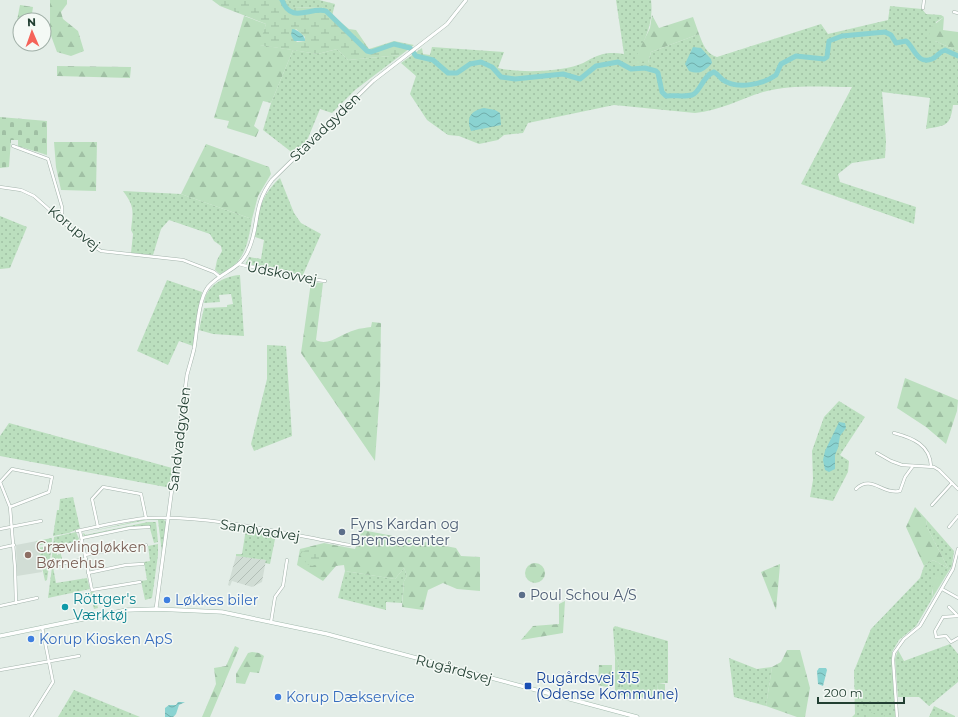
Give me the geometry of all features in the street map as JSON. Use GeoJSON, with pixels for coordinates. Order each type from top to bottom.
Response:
{"type":"FeatureCollection","features":[{"type":"Feature","properties":{"kind":"main road","name":"Rugårdsvej"},"geometry":{"type":"LineString","coordinates":[[0,636],[122,610],[156,609],[222,612],[339,637],[637,717]]}},
{"type":"Feature","properties":{"kind":"street","name":"Stavadgyden"},"geometry":{"type":"LineString","coordinates":[[220,277],[239,264],[250,246],[258,203],[263,192],[272,180],[373,81],[447,24],[466,0]]}},
{"type":"Feature","properties":{"kind":"street"},"geometry":{"type":"LineString","coordinates":[[923,8],[924,0]]}},
{"type":"Feature","properties":{"kind":"street"},"geometry":{"type":"LineString","coordinates":[[954,12],[958,13]]}},
{"type":"Feature","properties":{"kind":"street"},"geometry":{"type":"LineString","coordinates":[[13,146],[48,159],[62,207],[62,213],[59,218]]}},
{"type":"Feature","properties":{"kind":"street","name":"Korupvej"},"geometry":{"type":"LineString","coordinates":[[0,187],[13,188],[28,193],[42,202],[80,237],[101,251],[183,260],[214,272],[220,277]]}},
{"type":"Feature","properties":{"kind":"street","name":"Udskovvej"},"geometry":{"type":"LineString","coordinates":[[239,264],[247,267],[268,268],[310,280],[325,281]]}},
{"type":"Feature","properties":{"kind":"street","name":"Sandvadgyden"},"geometry":{"type":"LineString","coordinates":[[156,609],[187,375],[202,300],[209,286],[220,277]]}},
{"type":"Feature","properties":{"kind":"street"},"geometry":{"type":"LineString","coordinates":[[894,433],[911,438],[924,448],[929,453],[931,466]]}},
{"type":"Feature","properties":{"kind":"street"},"geometry":{"type":"LineString","coordinates":[[877,453],[891,461],[913,466],[931,466],[939,470],[958,489]]}},
{"type":"Feature","properties":{"kind":"street"},"geometry":{"type":"LineString","coordinates":[[856,489],[861,484],[867,483],[889,491],[900,491],[905,477],[913,466]]}},
{"type":"Feature","properties":{"kind":"street"},"geometry":{"type":"LineString","coordinates":[[10,507],[49,492],[52,477],[12,469],[0,482],[10,507],[14,546],[16,603]]}},
{"type":"Feature","properties":{"kind":"street"},"geometry":{"type":"LineString","coordinates":[[932,506],[952,483]]}},
{"type":"Feature","properties":{"kind":"street"},"geometry":{"type":"LineString","coordinates":[[98,527],[92,499],[103,487],[142,494],[146,518]]}},
{"type":"Feature","properties":{"kind":"street"},"geometry":{"type":"LineString","coordinates":[[949,527],[958,516]]}},
{"type":"Feature","properties":{"kind":"street","name":"Sandvadvej"},"geometry":{"type":"LineString","coordinates":[[82,540],[78,531],[146,518],[169,518],[217,522],[350,545]]}},
{"type":"Feature","properties":{"kind":"street"},"geometry":{"type":"LineString","coordinates":[[0,530],[41,521]]}},
{"type":"Feature","properties":{"kind":"street"},"geometry":{"type":"LineString","coordinates":[[56,547],[130,528],[149,527]]}},
{"type":"Feature","properties":{"kind":"street"},"geometry":{"type":"LineString","coordinates":[[82,540],[92,590],[140,582]]}},
{"type":"Feature","properties":{"kind":"street"},"geometry":{"type":"LineString","coordinates":[[54,565],[128,547],[146,545]]}},
{"type":"Feature","properties":{"kind":"street"},"geometry":{"type":"LineString","coordinates":[[0,548],[14,546]]}},
{"type":"Feature","properties":{"kind":"street"},"geometry":{"type":"LineString","coordinates":[[897,717],[893,660],[894,653],[904,638],[920,626],[955,564],[958,549]]}},
{"type":"Feature","properties":{"kind":"street"},"geometry":{"type":"LineString","coordinates":[[271,622],[275,596],[283,586],[287,560]]}},
{"type":"Feature","properties":{"kind":"street"},"geometry":{"type":"LineString","coordinates":[[88,573],[126,565],[143,564]]}},
{"type":"Feature","properties":{"kind":"street"},"geometry":{"type":"LineString","coordinates":[[942,589],[958,598]]}},
{"type":"Feature","properties":{"kind":"street"},"geometry":{"type":"LineString","coordinates":[[0,606],[37,598]]}},
{"type":"Feature","properties":{"kind":"street"},"geometry":{"type":"LineString","coordinates":[[949,607],[958,616]]}},
{"type":"Feature","properties":{"kind":"street"},"geometry":{"type":"LineString","coordinates":[[958,616],[943,617],[935,631],[936,636],[946,636],[952,642],[958,638]]}},
{"type":"Feature","properties":{"kind":"street"},"geometry":{"type":"LineString","coordinates":[[31,717],[53,684],[42,627]]}},
{"type":"Feature","properties":{"kind":"street"},"geometry":{"type":"LineString","coordinates":[[0,670],[79,656]]}},
{"type":"Feature","properties":{"kind":"shaded area","name":"Grævlingløkken Børnehus"},"geometry":{"type":"Polygon","coordinates":[[[37,541],[42,572],[17,576],[16,545],[37,541]]]}},
{"type":"Feature","properties":{"kind":"shaded area"},"geometry":{"type":"Polygon","coordinates":[[[236,556],[266,560],[262,582],[252,587],[232,581],[230,586],[228,585],[236,556]]]}},
{"type":"Feature","properties":{"kind":"green space"},"geometry":{"type":"Polygon","coordinates":[[[50,0],[67,0],[67,4],[61,12],[63,19],[78,31],[84,51],[71,56],[57,52],[52,38],[52,12],[50,12],[50,0]]]}},
{"type":"Feature","properties":{"kind":"green space"},"geometry":{"type":"Polygon","coordinates":[[[212,0],[286,0],[293,8],[322,7],[349,29],[356,30],[369,49],[394,41],[414,45],[401,55],[348,60],[337,49],[318,54],[259,45],[266,24],[220,6],[212,0]],[[296,29],[291,35],[297,42],[305,41],[305,37],[296,29]]]}},
{"type":"Feature","properties":{"kind":"green space"},"geometry":{"type":"Polygon","coordinates":[[[286,0],[319,0],[335,4],[332,16],[322,7],[292,8],[286,0]]]}},
{"type":"Feature","properties":{"kind":"green space"},"geometry":{"type":"Polygon","coordinates":[[[616,0],[651,0],[652,9],[650,25],[645,40],[634,63],[648,63],[651,52],[699,34],[710,54],[717,57],[821,24],[828,34],[888,20],[890,6],[922,9],[926,14],[941,15],[944,17],[936,22],[935,41],[958,51],[958,105],[953,105],[952,112],[946,124],[926,129],[930,98],[882,92],[886,141],[885,158],[852,163],[838,174],[840,182],[916,207],[914,224],[801,184],[852,87],[808,86],[774,89],[713,110],[695,113],[614,105],[528,123],[523,133],[504,135],[498,140],[479,144],[459,136],[448,135],[427,120],[410,94],[416,76],[401,63],[422,48],[423,54],[430,55],[432,47],[504,52],[498,68],[516,71],[560,69],[578,65],[603,54],[624,54],[616,0]]]}},
{"type":"Feature","properties":{"kind":"green space"},"geometry":{"type":"Polygon","coordinates":[[[20,5],[33,7],[32,12],[19,12],[20,5]]]}},
{"type":"Feature","properties":{"kind":"green space"},"geometry":{"type":"Polygon","coordinates":[[[652,15],[659,28],[693,17],[699,34],[651,52],[648,63],[633,63],[650,28],[652,15]]]}},
{"type":"Feature","properties":{"kind":"green space"},"geometry":{"type":"Polygon","coordinates":[[[244,16],[266,24],[260,45],[293,50],[271,103],[263,101],[254,126],[259,130],[256,137],[227,128],[229,121],[214,118],[244,16]]]}},
{"type":"Feature","properties":{"kind":"green space"},"geometry":{"type":"Polygon","coordinates":[[[944,17],[943,30],[958,32],[958,51],[935,41],[929,36],[930,28],[944,17]]]}},
{"type":"Feature","properties":{"kind":"green space"},"geometry":{"type":"Polygon","coordinates":[[[337,49],[348,60],[401,55],[355,90],[332,113],[320,109],[306,143],[294,154],[263,130],[271,103],[293,50],[318,54],[337,49]]]}},
{"type":"Feature","properties":{"kind":"green space"},"geometry":{"type":"Polygon","coordinates":[[[57,66],[131,67],[130,78],[57,76],[57,66]]]}},
{"type":"Feature","properties":{"kind":"green space"},"geometry":{"type":"Polygon","coordinates":[[[0,117],[47,121],[47,155],[18,146],[18,140],[11,140],[9,167],[0,168],[0,117]]]}},
{"type":"Feature","properties":{"kind":"green space"},"geometry":{"type":"Polygon","coordinates":[[[54,142],[97,142],[96,191],[61,190],[56,167],[54,142]]]}},
{"type":"Feature","properties":{"kind":"green space"},"geometry":{"type":"Polygon","coordinates":[[[206,144],[269,167],[271,174],[258,196],[252,219],[181,194],[206,144]]]}},
{"type":"Feature","properties":{"kind":"green space"},"geometry":{"type":"Polygon","coordinates":[[[280,178],[294,213],[301,223],[321,234],[302,277],[273,267],[245,265],[249,257],[261,259],[264,240],[255,237],[259,212],[268,191],[280,178]]]}},
{"type":"Feature","properties":{"kind":"green space"},"geometry":{"type":"Polygon","coordinates":[[[123,191],[181,194],[252,219],[244,252],[235,265],[220,274],[215,270],[217,260],[222,251],[221,246],[214,241],[210,234],[169,220],[161,229],[153,255],[131,253],[133,234],[131,230],[132,209],[130,201],[123,191]]]}},
{"type":"Feature","properties":{"kind":"green space"},"geometry":{"type":"Polygon","coordinates":[[[0,216],[27,227],[10,268],[0,269],[0,216]]]}},
{"type":"Feature","properties":{"kind":"green space"},"geometry":{"type":"Polygon","coordinates":[[[240,275],[244,336],[213,334],[199,330],[204,308],[227,307],[227,305],[233,304],[231,294],[219,295],[220,302],[204,303],[208,292],[222,280],[228,277],[240,275]]]}},
{"type":"Feature","properties":{"kind":"green space"},"geometry":{"type":"Polygon","coordinates":[[[167,280],[202,292],[193,346],[179,341],[168,365],[137,351],[167,280]]]}},
{"type":"Feature","properties":{"kind":"green space"},"geometry":{"type":"Polygon","coordinates":[[[311,282],[323,283],[316,340],[321,342],[331,341],[350,332],[371,327],[372,322],[381,323],[380,389],[375,461],[301,353],[311,282]]]}},
{"type":"Feature","properties":{"kind":"green space"},"geometry":{"type":"Polygon","coordinates":[[[267,345],[286,346],[292,436],[254,451],[251,444],[267,379],[267,345]]]}},
{"type":"Feature","properties":{"kind":"green space"},"geometry":{"type":"Polygon","coordinates":[[[905,378],[958,400],[957,411],[946,444],[926,427],[897,408],[905,378]]]}},
{"type":"Feature","properties":{"kind":"green space"},"geometry":{"type":"Polygon","coordinates":[[[839,401],[865,417],[840,455],[849,461],[848,472],[833,501],[810,497],[813,480],[812,451],[824,417],[839,401]]]}},
{"type":"Feature","properties":{"kind":"green space"},"geometry":{"type":"Polygon","coordinates":[[[9,423],[172,468],[171,488],[0,456],[0,436],[9,423]]]}},
{"type":"Feature","properties":{"kind":"green space"},"geometry":{"type":"Polygon","coordinates":[[[73,497],[80,528],[69,533],[53,536],[60,499],[73,497]]]}},
{"type":"Feature","properties":{"kind":"green space"},"geometry":{"type":"Polygon","coordinates":[[[915,507],[926,519],[927,527],[948,568],[933,560],[924,566],[906,527],[915,507]]]}},
{"type":"Feature","properties":{"kind":"green space"},"geometry":{"type":"Polygon","coordinates":[[[146,519],[163,519],[167,523],[162,553],[158,520],[147,520],[83,533],[146,519]]]}},
{"type":"Feature","properties":{"kind":"green space"},"geometry":{"type":"Polygon","coordinates":[[[926,519],[954,551],[952,566],[945,577],[936,577],[932,592],[933,597],[916,626],[899,640],[892,652],[896,717],[852,717],[855,714],[854,671],[871,629],[920,578],[924,566],[933,560],[948,568],[927,527],[926,519]]]}},
{"type":"Feature","properties":{"kind":"green space"},"geometry":{"type":"Polygon","coordinates":[[[148,522],[156,522],[158,542],[154,543],[149,525],[84,537],[83,533],[85,535],[148,522]]]}},
{"type":"Feature","properties":{"kind":"green space"},"geometry":{"type":"Polygon","coordinates":[[[246,529],[276,534],[270,564],[265,563],[266,560],[236,556],[236,554],[242,554],[246,529]]]}},
{"type":"Feature","properties":{"kind":"green space"},"geometry":{"type":"Polygon","coordinates":[[[362,530],[456,548],[461,556],[480,557],[480,591],[457,589],[443,583],[428,590],[423,610],[402,607],[404,581],[407,576],[404,568],[395,579],[345,571],[344,565],[336,566],[323,581],[297,565],[300,549],[324,543],[355,549],[362,530]]]}},
{"type":"Feature","properties":{"kind":"green space"},"geometry":{"type":"Polygon","coordinates":[[[76,532],[80,541],[55,546],[57,555],[60,554],[60,551],[63,562],[51,565],[54,537],[76,532]]]}},
{"type":"Feature","properties":{"kind":"green space"},"geometry":{"type":"Polygon","coordinates":[[[52,538],[52,542],[37,546],[36,541],[52,538]]]}},
{"type":"Feature","properties":{"kind":"green space"},"geometry":{"type":"Polygon","coordinates":[[[158,544],[158,555],[152,598],[145,600],[141,581],[147,580],[144,562],[150,561],[148,546],[158,544]]]}},
{"type":"Feature","properties":{"kind":"green space"},"geometry":{"type":"Polygon","coordinates":[[[52,545],[47,580],[45,581],[38,548],[52,545]]]}},
{"type":"Feature","properties":{"kind":"green space"},"geometry":{"type":"Polygon","coordinates":[[[309,549],[319,555],[322,559],[320,563],[312,566],[307,564],[300,555],[302,552],[309,549]]]}},
{"type":"Feature","properties":{"kind":"green space"},"geometry":{"type":"Polygon","coordinates":[[[535,563],[542,566],[545,573],[542,580],[535,583],[528,580],[525,573],[528,566],[535,563]]]}},
{"type":"Feature","properties":{"kind":"green space"},"geometry":{"type":"Polygon","coordinates":[[[780,565],[776,610],[761,572],[780,565]]]}},
{"type":"Feature","properties":{"kind":"green space"},"geometry":{"type":"Polygon","coordinates":[[[52,567],[56,583],[87,578],[90,589],[48,598],[52,567]]]}},
{"type":"Feature","properties":{"kind":"green space"},"geometry":{"type":"Polygon","coordinates":[[[404,568],[407,576],[404,581],[402,603],[386,602],[386,610],[338,598],[345,571],[395,579],[404,568]]]}},
{"type":"Feature","properties":{"kind":"green space"},"geometry":{"type":"Polygon","coordinates":[[[936,577],[945,577],[933,597],[932,583],[936,577]]]}},
{"type":"Feature","properties":{"kind":"green space"},"geometry":{"type":"Polygon","coordinates":[[[90,592],[94,592],[98,608],[94,609],[90,592]]]}},
{"type":"Feature","properties":{"kind":"green space"},"geometry":{"type":"Polygon","coordinates":[[[565,601],[563,633],[521,640],[533,626],[559,624],[559,604],[565,601]]]}},
{"type":"Feature","properties":{"kind":"green space"},"geometry":{"type":"Polygon","coordinates":[[[615,626],[668,641],[668,683],[658,683],[656,699],[653,700],[641,697],[641,700],[621,695],[618,662],[615,656],[613,628],[615,626]]]}},
{"type":"Feature","properties":{"kind":"green space"},"geometry":{"type":"Polygon","coordinates":[[[950,644],[958,654],[958,682],[929,706],[919,697],[898,697],[895,659],[898,650],[904,661],[950,644]]]}},
{"type":"Feature","properties":{"kind":"green space"},"geometry":{"type":"Polygon","coordinates":[[[235,646],[239,648],[210,717],[202,717],[216,684],[214,668],[226,666],[235,646]]]}},
{"type":"Feature","properties":{"kind":"green space"},"geometry":{"type":"Polygon","coordinates":[[[787,650],[800,650],[810,688],[805,717],[797,717],[766,706],[772,667],[781,662],[787,650]]]}},
{"type":"Feature","properties":{"kind":"green space"},"geometry":{"type":"Polygon","coordinates":[[[248,653],[259,653],[264,656],[259,673],[250,672],[245,684],[236,683],[236,674],[248,653]]]}},
{"type":"Feature","properties":{"kind":"green space"},"geometry":{"type":"Polygon","coordinates":[[[615,656],[618,662],[621,695],[615,693],[615,656]]]}},
{"type":"Feature","properties":{"kind":"green space"},"geometry":{"type":"Polygon","coordinates":[[[729,658],[757,669],[772,667],[766,706],[734,697],[729,658]]]}},
{"type":"Feature","properties":{"kind":"green space"},"geometry":{"type":"Polygon","coordinates":[[[599,665],[612,665],[611,688],[598,685],[599,665]]]}},
{"type":"Feature","properties":{"kind":"green space"},"geometry":{"type":"Polygon","coordinates":[[[658,683],[665,684],[665,700],[656,699],[658,683]]]}},
{"type":"Feature","properties":{"kind":"green space"},"geometry":{"type":"Polygon","coordinates":[[[74,690],[140,717],[58,717],[74,690]]]}},
{"type":"Feature","properties":{"kind":"green space"},"geometry":{"type":"Polygon","coordinates":[[[863,701],[867,710],[878,716],[885,714],[884,717],[863,717],[863,701]]]}},
{"type":"Feature","properties":{"kind":"green space"},"geometry":{"type":"Polygon","coordinates":[[[934,706],[955,716],[955,717],[929,717],[934,706]]]}},
{"type":"Feature","properties":{"kind":"water"},"geometry":{"type":"Polygon","coordinates":[[[292,29],[301,33],[305,41],[294,41],[291,35],[292,29]]]}},
{"type":"Feature","properties":{"kind":"water"},"geometry":{"type":"Polygon","coordinates":[[[693,47],[701,48],[711,59],[712,63],[702,72],[696,73],[689,71],[685,64],[693,47]]]}},
{"type":"Feature","properties":{"kind":"water"},"geometry":{"type":"Polygon","coordinates":[[[484,108],[495,110],[500,113],[501,125],[471,131],[469,122],[470,116],[475,111],[484,108]]]}},
{"type":"Feature","properties":{"kind":"water"},"geometry":{"type":"Polygon","coordinates":[[[839,422],[845,423],[846,428],[840,436],[835,455],[835,469],[829,472],[825,470],[823,460],[825,451],[839,422]]]}},
{"type":"Feature","properties":{"kind":"water"},"geometry":{"type":"Polygon","coordinates":[[[819,668],[826,668],[827,670],[823,686],[818,684],[817,671],[819,668]]]}},
{"type":"Feature","properties":{"kind":"water"},"geometry":{"type":"Polygon","coordinates":[[[178,702],[185,702],[179,705],[176,714],[173,717],[165,717],[165,708],[169,705],[176,705],[178,702]]]}},
{"type":"Feature","properties":{"kind":"waterway"},"geometry":{"type":"LineString","coordinates":[[282,0],[291,12],[302,13],[320,10],[326,11],[367,51],[371,52],[394,44],[410,48],[416,56],[433,60],[448,73],[457,73],[470,64],[481,62],[492,67],[501,77],[515,79],[563,74],[580,79],[596,66],[618,62],[631,69],[645,68],[656,71],[658,73],[662,92],[666,96],[686,96],[695,94],[704,80],[714,72],[723,80],[736,85],[750,85],[765,81],[776,75],[781,64],[796,56],[824,59],[827,57],[829,41],[842,36],[885,32],[891,35],[896,43],[906,41],[919,58],[923,60],[932,59],[945,50],[958,56]]}},
{"type":"Feature","properties":{"kind":"place","name":"Fyns Kardan og Bremsecenter"},"geometry":{"type":"Point","coordinates":[342,532]}},
{"type":"Feature","properties":{"kind":"place","name":"Grævlingløkken Børnehus"},"geometry":{"type":"Point","coordinates":[28,555]}},
{"type":"Feature","properties":{"kind":"place","name":"Poul Schou A/S"},"geometry":{"type":"Point","coordinates":[522,595]}},
{"type":"Feature","properties":{"kind":"place","name":"Løkkes biler"},"geometry":{"type":"Point","coordinates":[167,600]}},
{"type":"Feature","properties":{"kind":"place","name":"Röttger's Værktøj"},"geometry":{"type":"Point","coordinates":[65,607]}},
{"type":"Feature","properties":{"kind":"place","name":"Korup Kiosken ApS"},"geometry":{"type":"Point","coordinates":[31,639]}},
{"type":"Feature","properties":{"kind":"place","name":"Rugårdsvej 315 (Odense Kommune)"},"geometry":{"type":"Point","coordinates":[528,686]}},
{"type":"Feature","properties":{"kind":"place","name":"Korup Dækservice"},"geometry":{"type":"Point","coordinates":[278,697]}}]}
